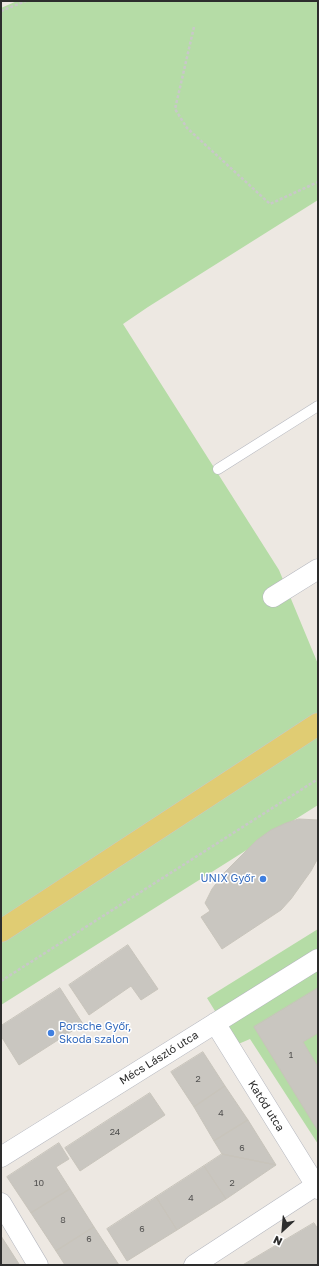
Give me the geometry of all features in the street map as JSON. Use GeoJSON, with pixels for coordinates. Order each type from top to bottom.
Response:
{"type":"FeatureCollection","features":[{"type":"Feature","properties":{"kind":"main road"},"geometry":{"type":"LineString","coordinates":[[1,931],[318,724]]}},
{"type":"Feature","properties":{"kind":"street"},"geometry":{"type":"LineString","coordinates":[[273,598],[318,569]]}},
{"type":"Feature","properties":{"kind":"street","name":"Mécs László utca"},"geometry":{"type":"LineString","coordinates":[[1,1157],[318,959]]}},
{"type":"Feature","properties":{"kind":"street","name":"Katód utca"},"geometry":{"type":"LineString","coordinates":[[215,1023],[317,1186]]}},
{"type":"Feature","properties":{"kind":"street"},"geometry":{"type":"LineString","coordinates":[[194,1265],[317,1186]]}},
{"type":"Feature","properties":{"kind":"street"},"geometry":{"type":"LineString","coordinates":[[1,1203],[38,1265]]}},
{"type":"Feature","properties":{"kind":"lane"},"geometry":{"type":"LineString","coordinates":[[218,470],[318,406]]}},
{"type":"Feature","properties":{"kind":"path"},"geometry":{"type":"LineString","coordinates":[[1,11],[26,1]]}},
{"type":"Feature","properties":{"kind":"path"},"geometry":{"type":"LineString","coordinates":[[194,27],[175,109],[187,128],[270,204],[318,182]]}},
{"type":"Feature","properties":{"kind":"path"},"geometry":{"type":"LineString","coordinates":[[1,981],[318,779]]}},
{"type":"Feature","properties":{"kind":"green space"},"geometry":{"type":"Polygon","coordinates":[[[17,1],[318,1],[318,200],[123,324],[279,570],[318,664],[318,805],[1,1005],[1,8],[17,1]]]}},
{"type":"Feature","properties":{"kind":"green space"},"geometry":{"type":"Polygon","coordinates":[[[318,929],[318,1144],[250,1039],[236,1045],[207,998],[318,929]]]}},
{"type":"Feature","properties":{"kind":"building","name":"UNIX Győr"},"geometry":{"type":"Polygon","coordinates":[[[299,819],[318,820],[318,858],[311,871],[291,899],[281,910],[222,949],[201,917],[210,911],[205,903],[212,889],[225,872],[257,840],[271,830],[299,819]]]}},
{"type":"Feature","properties":{"kind":"building"},"geometry":{"type":"Polygon","coordinates":[[[128,945],[158,989],[141,1000],[131,986],[89,1015],[69,985],[128,945]]]}},
{"type":"Feature","properties":{"kind":"building"},"geometry":{"type":"Polygon","coordinates":[[[60,988],[83,1024],[19,1065],[1,1036],[1,1026],[60,988]]]}},
{"type":"Feature","properties":{"kind":"building"},"geometry":{"type":"Polygon","coordinates":[[[318,988],[318,1033],[303,1042],[318,1067],[318,1131],[254,1027],[318,988]]]}},
{"type":"Feature","properties":{"kind":"building"},"geometry":{"type":"Polygon","coordinates":[[[203,1052],[225,1086],[194,1107],[171,1072],[203,1052]]]}},
{"type":"Feature","properties":{"kind":"building"},"geometry":{"type":"Polygon","coordinates":[[[225,1086],[248,1120],[214,1141],[194,1107],[225,1086]]]}},
{"type":"Feature","properties":{"kind":"building"},"geometry":{"type":"Polygon","coordinates":[[[150,1093],[165,1115],[80,1171],[65,1148],[150,1093]]]}},
{"type":"Feature","properties":{"kind":"building"},"geometry":{"type":"Polygon","coordinates":[[[248,1120],[276,1165],[222,1154],[214,1141],[248,1120]]]}},
{"type":"Feature","properties":{"kind":"building"},"geometry":{"type":"Polygon","coordinates":[[[59,1143],[69,1159],[56,1167],[70,1189],[31,1213],[7,1177],[59,1143]]]}},
{"type":"Feature","properties":{"kind":"building"},"geometry":{"type":"Polygon","coordinates":[[[222,1154],[276,1165],[226,1199],[204,1166],[222,1154]]]}},
{"type":"Feature","properties":{"kind":"building"},"geometry":{"type":"Polygon","coordinates":[[[204,1166],[226,1199],[177,1230],[156,1197],[204,1166]]]}},
{"type":"Feature","properties":{"kind":"building"},"geometry":{"type":"Polygon","coordinates":[[[70,1189],[94,1227],[56,1251],[31,1213],[70,1189]]]}},
{"type":"Feature","properties":{"kind":"building"},"geometry":{"type":"Polygon","coordinates":[[[156,1197],[177,1230],[127,1261],[107,1229],[156,1197]]]}},
{"type":"Feature","properties":{"kind":"building"},"geometry":{"type":"Polygon","coordinates":[[[314,1223],[318,1229],[318,1265],[243,1265],[314,1223]]]}},
{"type":"Feature","properties":{"kind":"building"},"geometry":{"type":"Polygon","coordinates":[[[94,1227],[119,1265],[65,1265],[56,1251],[94,1227]]]}},
{"type":"Feature","properties":{"kind":"building"},"geometry":{"type":"Polygon","coordinates":[[[1,1236],[19,1264],[18,1265],[1,1265],[1,1236]]]}},
{"type":"Feature","properties":{"kind":"place","name":"UNIX Győr"},"geometry":{"type":"Point","coordinates":[263,879]}},
{"type":"Feature","properties":{"kind":"place","name":"Porsche Győr, Skoda szalon"},"geometry":{"type":"Point","coordinates":[51,1033]}}]}
